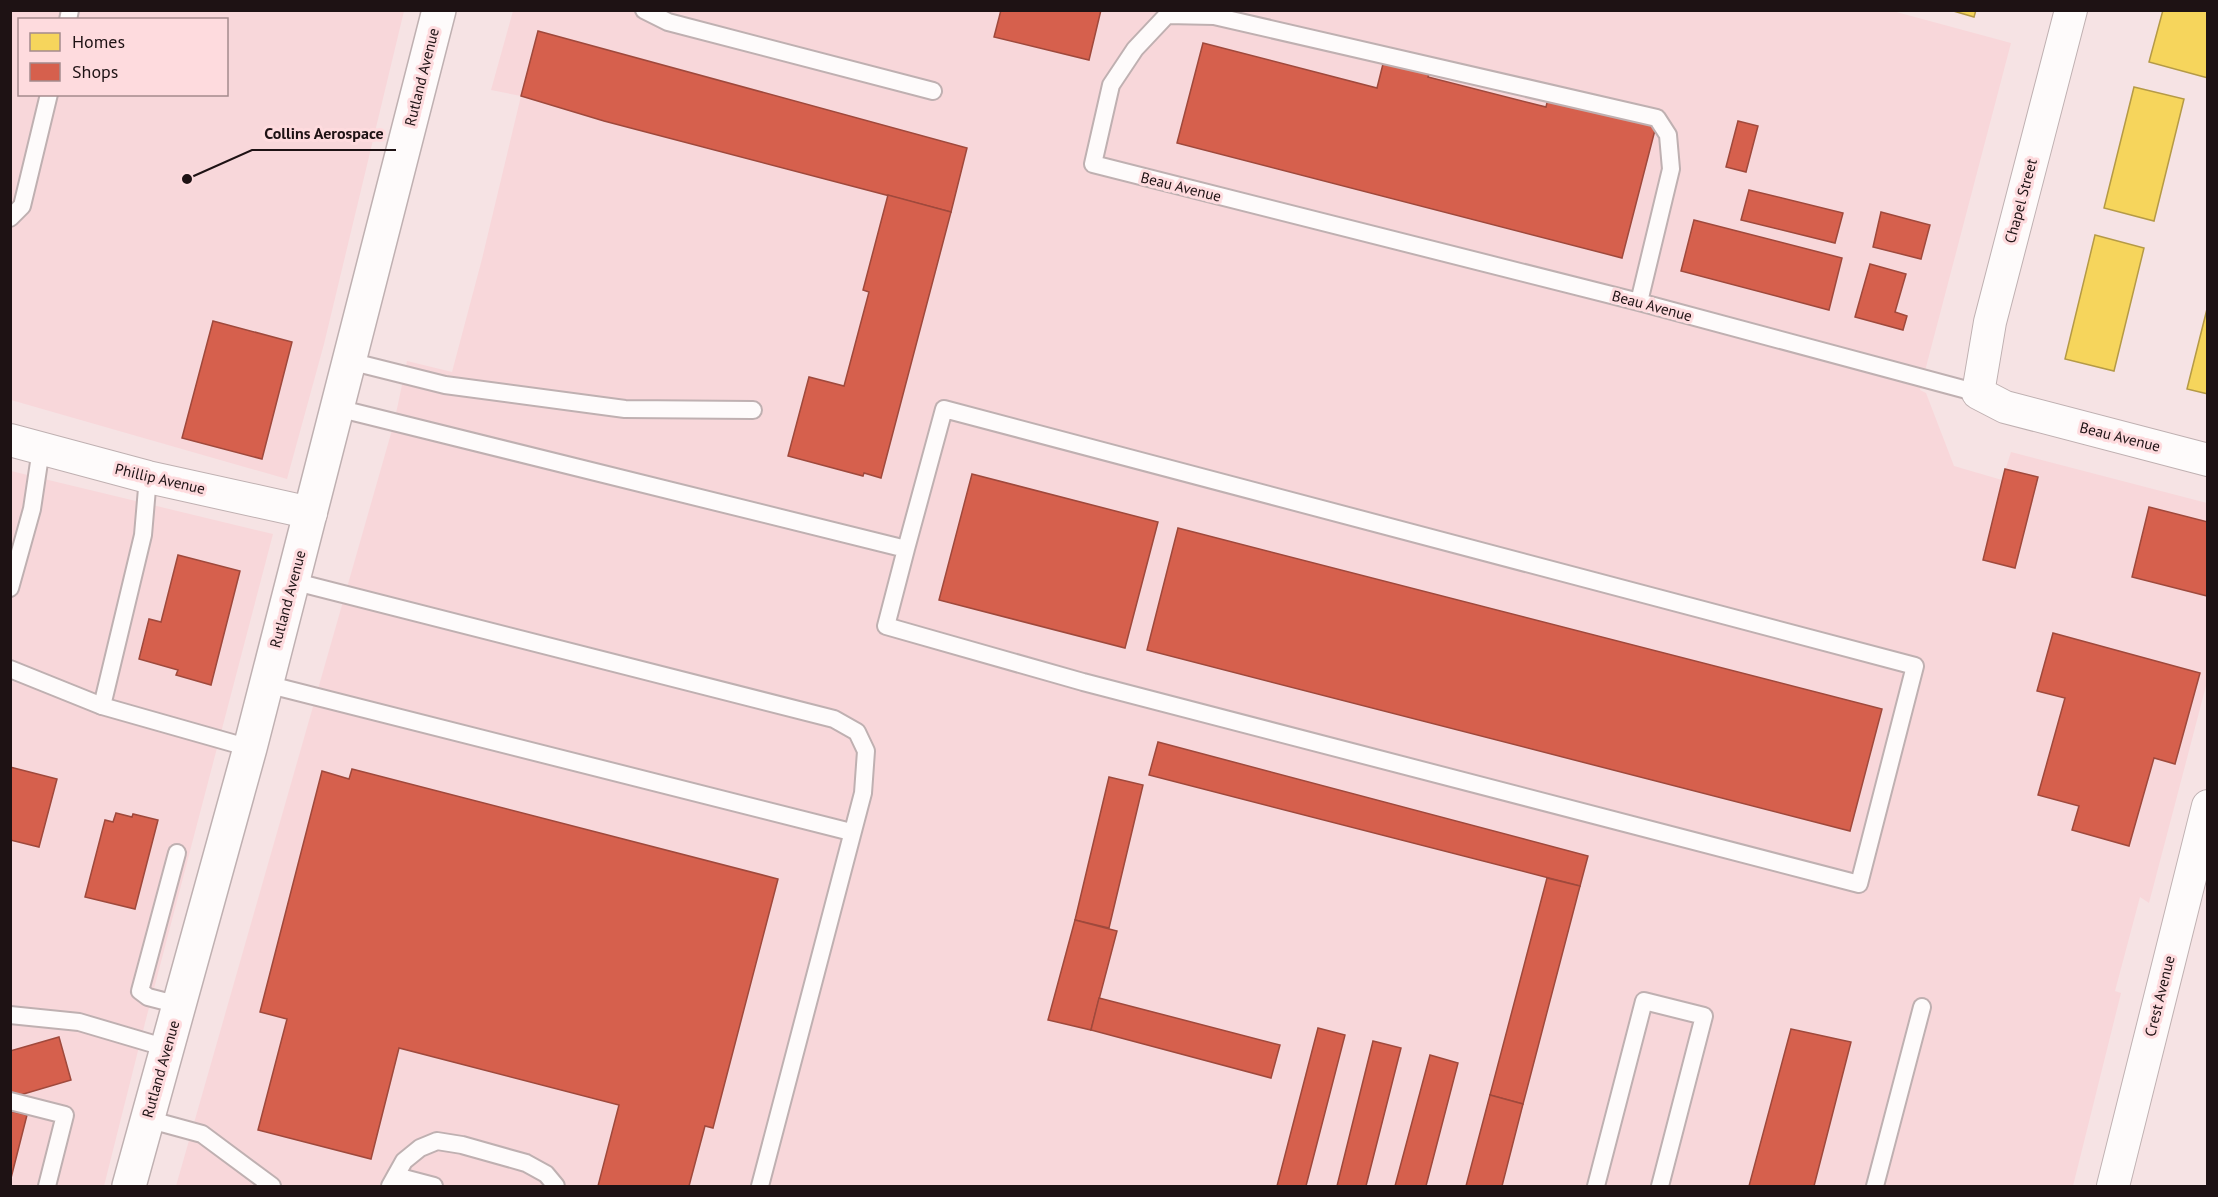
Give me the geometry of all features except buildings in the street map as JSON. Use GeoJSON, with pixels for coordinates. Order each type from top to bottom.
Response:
{"type":"FeatureCollection","features":[{"type":"Feature","properties":{"kind":"street","name":"Rutland Avenue"},"geometry":{"type":"LineString","coordinates":[[129,1186],[250,748],[439,10]]}},
{"type":"Feature","properties":{"kind":"street","name":"Chapel Street"},"geometry":{"type":"LineString","coordinates":[[1978,393],[1990,322],[2071,10]]}},
{"type":"Feature","properties":{"kind":"street","name":"Beau Avenue"},"geometry":{"type":"LineString","coordinates":[[1978,393],[2005,407],[2208,460]]}},
{"type":"Feature","properties":{"kind":"street","name":"Phillip Avenue"},"geometry":{"type":"LineString","coordinates":[[10,440],[148,477],[311,513]]}},
{"type":"Feature","properties":{"kind":"street","name":"Crest Avenue"},"geometry":{"type":"LineString","coordinates":[[2113,1186],[2208,806]]}},
{"type":"Feature","properties":{"kind":"lane"},"geometry":{"type":"LineString","coordinates":[[644,10],[668,22],[933,92]]}},
{"type":"Feature","properties":{"kind":"lane","name":"Beau Avenue"},"geometry":{"type":"LineString","coordinates":[[1639,302],[1671,169],[1668,135],[1657,118],[1214,16],[1167,15],[1134,49],[1111,85],[1093,164],[1639,302],[1978,393]]}},
{"type":"Feature","properties":{"kind":"lane"},"geometry":{"type":"LineString","coordinates":[[10,218],[22,206],[49,96]]}},
{"type":"Feature","properties":{"kind":"lane"},"geometry":{"type":"LineString","coordinates":[[349,361],[445,385],[625,409],[753,410]]}},
{"type":"Feature","properties":{"kind":"lane"},"geometry":{"type":"LineString","coordinates":[[337,408],[906,549]]}},
{"type":"Feature","properties":{"kind":"lane"},"geometry":{"type":"LineString","coordinates":[[944,409],[1915,666],[1858,884],[1107,688],[886,626],[906,549],[944,409]]}},
{"type":"Feature","properties":{"kind":"lane"},"geometry":{"type":"LineString","coordinates":[[10,588],[32,509],[41,448]]}},
{"type":"Feature","properties":{"kind":"lane"},"geometry":{"type":"LineString","coordinates":[[102,706],[143,535],[148,477]]}},
{"type":"Feature","properties":{"kind":"lane"},"geometry":{"type":"LineString","coordinates":[[292,581],[834,719],[857,732],[866,751],[863,793],[760,1186]]}},
{"type":"Feature","properties":{"kind":"lane"},"geometry":{"type":"LineString","coordinates":[[10,669],[102,706],[250,748]]}},
{"type":"Feature","properties":{"kind":"lane"},"geometry":{"type":"LineString","coordinates":[[266,684],[851,832]]}},
{"type":"Feature","properties":{"kind":"lane"},"geometry":{"type":"LineString","coordinates":[[177,853],[140,991],[148,997],[179,1005]]}},
{"type":"Feature","properties":{"kind":"lane"},"geometry":{"type":"LineString","coordinates":[[1596,1186],[1644,1001],[1704,1016],[1660,1186]]}},
{"type":"Feature","properties":{"kind":"lane"},"geometry":{"type":"LineString","coordinates":[[1875,1186],[1922,1007]]}},
{"type":"Feature","properties":{"kind":"lane"},"geometry":{"type":"LineString","coordinates":[[10,1015],[79,1022],[167,1048]]}},
{"type":"Feature","properties":{"kind":"lane"},"geometry":{"type":"LineString","coordinates":[[10,1101],[65,1115],[47,1186]]}},
{"type":"Feature","properties":{"kind":"lane"},"geometry":{"type":"LineString","coordinates":[[147,1119],[202,1134],[272,1186]]}},
{"type":"Feature","properties":{"kind":"lane"},"geometry":{"type":"LineString","coordinates":[[434,1186],[393,1181],[404,1161],[420,1148],[437,1142],[462,1145],[526,1163],[546,1174],[556,1186]]}},
{"type":"Feature","properties":{"kind":"shaded area"},"geometry":{"type":"Polygon","coordinates":[[[1889,10],[2011,43],[1920,390],[1926,393],[1954,466],[2002,480],[2011,452],[2207,503],[2207,682],[2149,903],[2140,897],[2115,991],[2121,993],[2073,1186],[1814,1186],[1851,1042],[1791,1029],[1748,1186],[176,1186],[394,423],[407,361],[452,372],[521,96],[491,90],[513,11],[1889,10]]]}},
{"type":"Feature","properties":{"kind":"shaded area"},"geometry":{"type":"Polygon","coordinates":[[[10,11],[404,11],[324,344],[287,479],[11,400],[10,11]]]}},
{"type":"Feature","properties":{"kind":"shaded area"},"geometry":{"type":"Polygon","coordinates":[[[11,471],[273,534],[104,1186],[11,1186],[11,471]]]}},
{"type":"Feature","properties":{"kind":"place","name":"Collins Aerospace"},"geometry":{"type":"Point","coordinates":[187,179]}}]}
